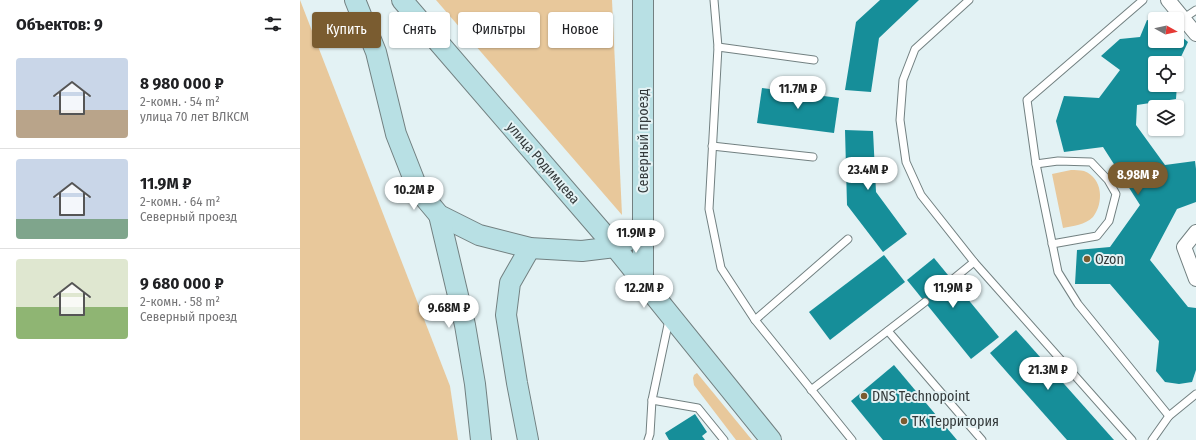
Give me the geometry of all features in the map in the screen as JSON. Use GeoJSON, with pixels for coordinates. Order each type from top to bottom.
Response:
{"type":"FeatureCollection","features":[{"type":"Feature","properties":{"kind":"main road"},"geometry":{"type":"LineString","coordinates":[[355,0],[376,52],[387,103],[398,141],[418,190],[439,215],[479,235],[530,248],[582,251],[615,247],[642,233]]}},
{"type":"Feature","properties":{"kind":"main road","name":"улица Родимцева"},"geometry":{"type":"LineString","coordinates":[[402,0],[615,247],[772,440]]}},
{"type":"Feature","properties":{"kind":"main road","name":"Северный проезд"},"geometry":{"type":"LineString","coordinates":[[643,0],[643,282]]}},
{"type":"Feature","properties":{"kind":"main road"},"geometry":{"type":"LineString","coordinates":[[439,215],[465,325],[475,384],[481,440]]}},
{"type":"Feature","properties":{"kind":"main road"},"geometry":{"type":"LineString","coordinates":[[528,440],[506,315],[510,283],[530,248]]}},
{"type":"Feature","properties":{"kind":"street"},"geometry":{"type":"LineString","coordinates":[[1168,0],[1179,12]]}},
{"type":"Feature","properties":{"kind":"street"},"geometry":{"type":"LineString","coordinates":[[1184,18],[1196,34]]}},
{"type":"Feature","properties":{"kind":"street"},"geometry":{"type":"LineString","coordinates":[[1196,232],[1184,247],[1196,279]]}},
{"type":"Feature","properties":{"kind":"lane"},"geometry":{"type":"LineString","coordinates":[[714,0],[718,47],[708,209],[721,268],[755,320],[852,440]]}},
{"type":"Feature","properties":{"kind":"lane"},"geometry":{"type":"LineString","coordinates":[[969,0],[915,49],[903,80],[900,120],[906,162],[921,195],[974,262],[1132,440]]}},
{"type":"Feature","properties":{"kind":"lane"},"geometry":{"type":"LineString","coordinates":[[1143,0],[1027,100],[1036,164],[1058,272],[1078,304],[1169,416]]}},
{"type":"Feature","properties":{"kind":"lane"},"geometry":{"type":"LineString","coordinates":[[1184,18],[1196,10]]}},
{"type":"Feature","properties":{"kind":"lane"},"geometry":{"type":"LineString","coordinates":[[718,47],[814,60]]}},
{"type":"Feature","properties":{"kind":"lane"},"geometry":{"type":"LineString","coordinates":[[712,146],[813,157]]}},
{"type":"Feature","properties":{"kind":"lane"},"geometry":{"type":"LineString","coordinates":[[1036,164],[1058,161],[1091,162],[1108,180],[1116,194],[1109,221],[1097,236],[1052,244]]}},
{"type":"Feature","properties":{"kind":"lane"},"geometry":{"type":"LineString","coordinates":[[755,320],[848,240]]}},
{"type":"Feature","properties":{"kind":"lane"},"geometry":{"type":"LineString","coordinates":[[952,280],[974,262]]}},
{"type":"Feature","properties":{"kind":"lane"},"geometry":{"type":"LineString","coordinates":[[811,390],[925,302]]}},
{"type":"Feature","properties":{"kind":"lane"},"geometry":{"type":"LineString","coordinates":[[650,438],[652,400],[670,316]]}},
{"type":"Feature","properties":{"kind":"lane"},"geometry":{"type":"LineString","coordinates":[[888,331],[982,440]]}},
{"type":"Feature","properties":{"kind":"lane"},"geometry":{"type":"LineString","coordinates":[[1152,440],[1169,416],[1196,394]]}},
{"type":"Feature","properties":{"kind":"lane"},"geometry":{"type":"LineString","coordinates":[[652,400],[698,408],[724,440]]}},
{"type":"Feature","properties":{"kind":"shaded area"},"geometry":{"type":"Polygon","coordinates":[[[300,0],[312,31],[312,48],[319,48],[450,386],[458,440],[300,440],[300,0]]]}},
{"type":"Feature","properties":{"kind":"shaded area"},"geometry":{"type":"Polygon","coordinates":[[[436,0],[612,0],[613,12],[548,12],[548,48],[613,48],[613,22],[622,215],[478,48],[540,48],[540,12],[458,12],[458,25],[450,16],[450,12],[446,12],[436,0]]]}},
{"type":"Feature","properties":{"kind":"shaded area"},"geometry":{"type":"Polygon","coordinates":[[[1071,170],[1084,171],[1090,174],[1098,185],[1100,198],[1097,211],[1090,220],[1079,225],[1063,228],[1052,174],[1071,170]]]}},
{"type":"Feature","properties":{"kind":"shaded area"},"geometry":{"type":"Polygon","coordinates":[[[697,373],[752,440],[736,440],[694,385],[693,378],[697,373]]]}},
{"type":"Feature","properties":{"kind":"building"},"geometry":{"type":"Polygon","coordinates":[[[880,0],[919,0],[879,38],[871,92],[845,90],[856,22],[880,0]]]}},
{"type":"Feature","properties":{"kind":"building"},"geometry":{"type":"Polygon","coordinates":[[[1147,20],[1148,48],[1184,48],[1184,39],[1188,42],[1181,56],[1148,56],[1148,92],[1176,92],[1176,99],[1148,100],[1148,103],[1137,105],[1136,125],[1165,165],[1195,161],[1196,202],[1177,209],[1150,260],[1188,307],[1196,308],[1196,370],[1192,382],[1179,384],[1165,382],[1156,371],[1159,341],[1110,284],[1075,284],[1077,250],[1110,247],[1140,205],[1103,147],[1064,152],[1056,121],[1064,96],[1099,98],[1120,70],[1101,56],[1120,39],[1140,37],[1147,20]]]}},
{"type":"Feature","properties":{"kind":"building"},"geometry":{"type":"Polygon","coordinates":[[[762,88],[839,98],[834,133],[757,123],[762,88]]]}},
{"type":"Feature","properties":{"kind":"building"},"geometry":{"type":"Polygon","coordinates":[[[845,130],[873,131],[876,192],[907,234],[883,252],[847,205],[845,130]]]}},
{"type":"Feature","properties":{"kind":"building"},"geometry":{"type":"Polygon","coordinates":[[[884,255],[905,282],[830,340],[809,312],[884,255]]]}},
{"type":"Feature","properties":{"kind":"building"},"geometry":{"type":"Polygon","coordinates":[[[934,258],[999,337],[971,359],[907,280],[934,258]]]}},
{"type":"Feature","properties":{"kind":"building"},"geometry":{"type":"Polygon","coordinates":[[[1016,330],[1114,440],[1067,440],[990,353],[1016,330]]]}},
{"type":"Feature","properties":{"kind":"building","name":"ТК Территория"},"geometry":{"type":"Polygon","coordinates":[[[894,365],[957,440],[883,440],[851,401],[894,365]]]}},
{"type":"Feature","properties":{"kind":"building"},"geometry":{"type":"Polygon","coordinates":[[[695,414],[707,432],[702,436],[705,440],[669,440],[665,433],[695,414]]]}},
{"type":"Feature","properties":{"kind":"place","name":"Ozon"},"geometry":{"type":"Point","coordinates":[1087,259]}},
{"type":"Feature","properties":{"kind":"place","name":"DNS Technopoint"},"geometry":{"type":"Point","coordinates":[864,396]}},
{"type":"Feature","properties":{"kind":"place","name":"ТК Территория"},"geometry":{"type":"Point","coordinates":[904,421]}}]}
